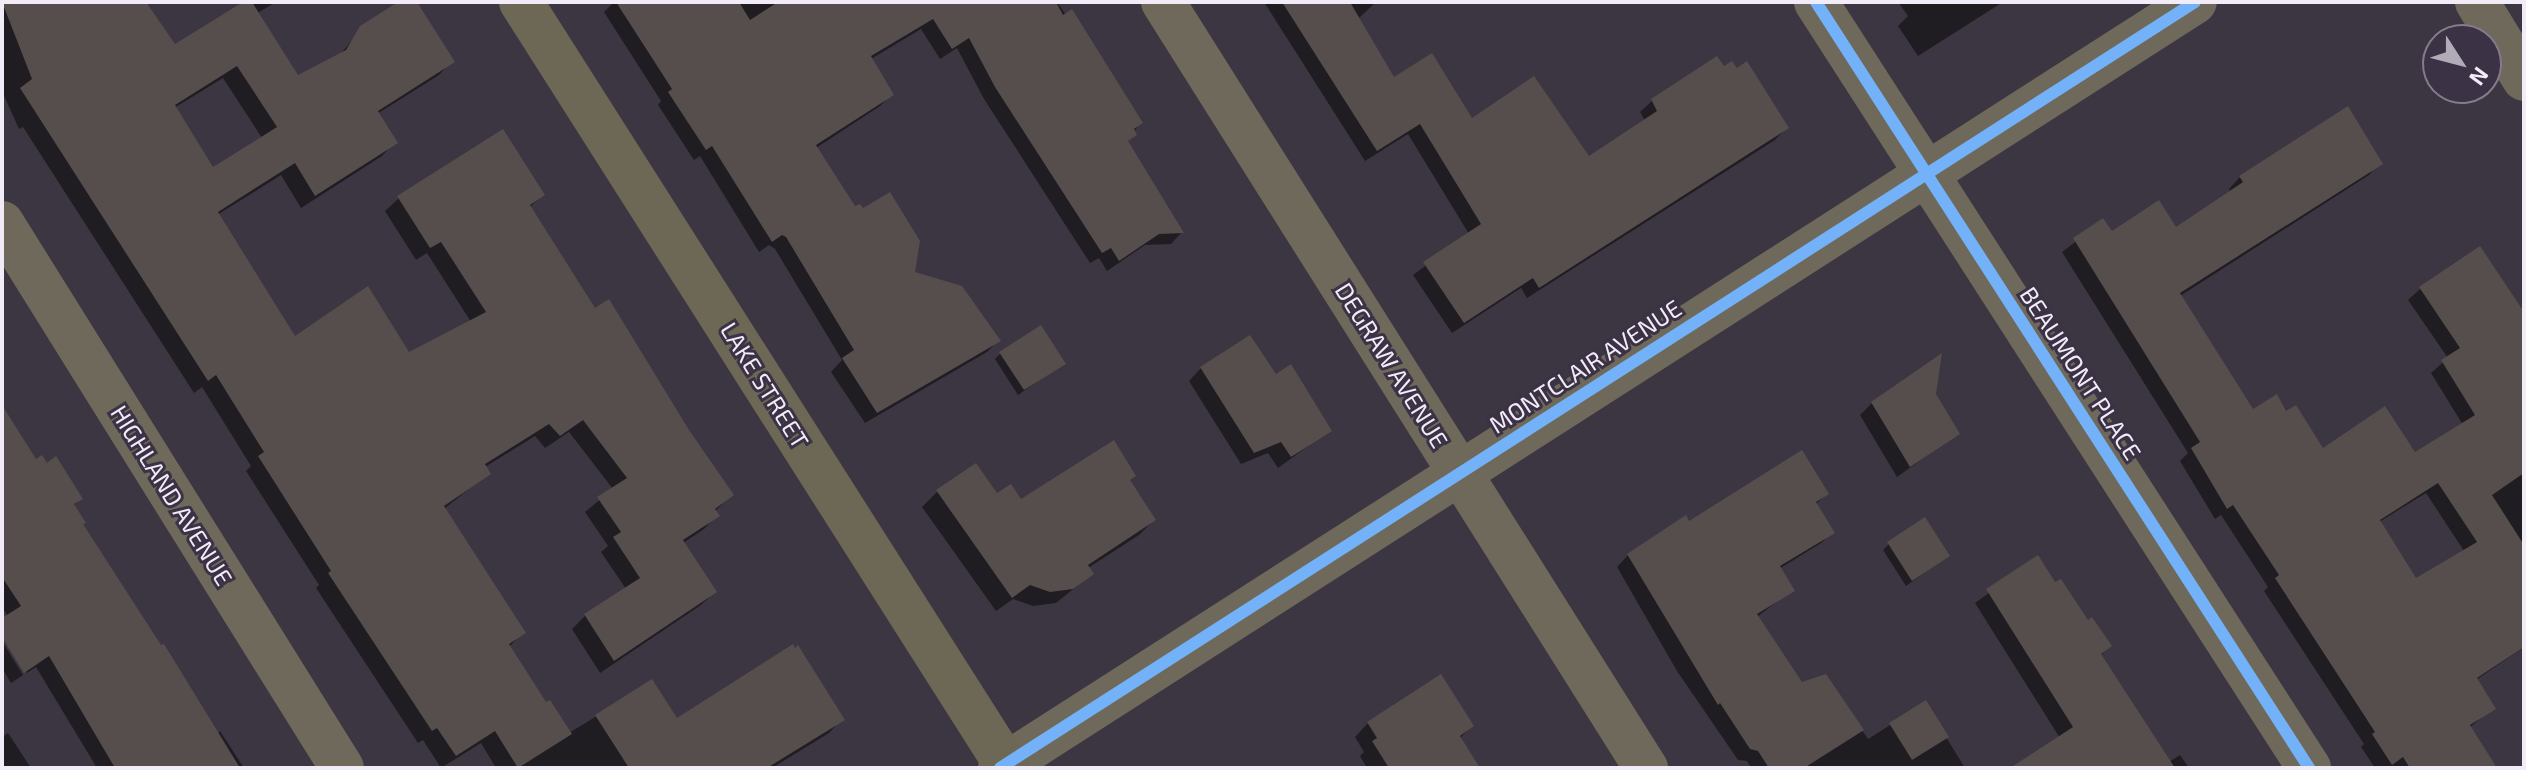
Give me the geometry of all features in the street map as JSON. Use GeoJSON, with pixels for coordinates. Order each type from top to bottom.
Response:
{"type":"FeatureCollection","features":[{"type":"Feature","properties":{"kind":"street","name":"LAKE STREET"},"geometry":{"type":"LineString","coordinates":[[521,2],[1005,767]]}},
{"type":"Feature","properties":{"kind":"street","name":"DEGRAW AVENUE"},"geometry":{"type":"LineString","coordinates":[[1163,2],[1646,768]]}},
{"type":"Feature","properties":{"kind":"street","name":"BEAUMONT PLACE"},"geometry":{"type":"LineString","coordinates":[[1816,2],[2309,768]]}},
{"type":"Feature","properties":{"kind":"street","name":"MONTCLAIR AVENUE"},"geometry":{"type":"LineString","coordinates":[[1005,767],[2195,2]]}},
{"type":"Feature","properties":{"kind":"street"},"geometry":{"type":"LineString","coordinates":[[2477,2],[2524,79]]}},
{"type":"Feature","properties":{"kind":"street","name":"HIGHLAND AVENUE"},"geometry":{"type":"LineString","coordinates":[[2,223],[342,768]]}},
{"type":"Feature","properties":{"kind":"building"},"geometry":{"type":"Polygon","coordinates":[[[2,2],[146,2],[175,44],[243,2],[252,2],[298,75],[346,50],[360,26],[398,2],[417,2],[455,62],[378,111],[398,143],[315,196],[295,163],[218,212],[295,336],[368,286],[409,352],[486,312],[441,242],[430,248],[397,196],[503,129],[545,195],[530,205],[595,308],[609,299],[689,430],[734,495],[715,509],[720,516],[683,540],[717,592],[614,661],[584,614],[640,578],[613,537],[621,532],[597,497],[627,478],[583,420],[560,436],[549,424],[485,464],[491,474],[444,506],[526,633],[509,644],[546,702],[550,700],[572,734],[518,768],[495,731],[456,756],[437,728],[432,731],[328,573],[331,571],[258,456],[264,452],[216,375],[208,381],[20,88],[32,79],[2,2]],[[237,66],[175,105],[213,167],[277,127],[237,66]]]}},
{"type":"Feature","properties":{"kind":"building"},"geometry":{"type":"Polygon","coordinates":[[[616,2],[739,2],[750,20],[778,2],[1056,2],[1063,15],[1072,9],[1143,123],[1134,129],[1137,135],[1128,141],[1184,233],[1159,234],[1119,261],[1111,248],[1102,253],[995,87],[969,38],[952,49],[933,19],[871,56],[894,95],[816,145],[855,206],[860,204],[863,208],[890,192],[920,241],[915,272],[962,286],[1001,341],[877,413],[842,358],[854,350],[786,237],[782,235],[772,242],[712,146],[706,150],[668,92],[672,89],[616,2]]]}},
{"type":"Feature","properties":{"kind":"building"},"geometry":{"type":"Polygon","coordinates":[[[1282,2],[1350,2],[1394,77],[1432,53],[1472,118],[1534,76],[1589,156],[1657,111],[1651,99],[1717,56],[1724,66],[1732,61],[1737,68],[1747,61],[1789,128],[1539,288],[1533,278],[1464,323],[1423,262],[1481,224],[1420,124],[1377,151],[1282,2]]]}},
{"type":"Feature","properties":{"kind":"building"},"geometry":{"type":"Polygon","coordinates":[[[2348,106],[2383,164],[2180,293],[2253,409],[2277,394],[2286,411],[2296,405],[2323,448],[2385,406],[2415,452],[2475,415],[2441,360],[2460,348],[2419,287],[2480,246],[2524,312],[2524,473],[2492,495],[2524,545],[2524,647],[2477,678],[2496,709],[2470,725],[2497,768],[2410,768],[2403,757],[2392,765],[2372,734],[2375,732],[2275,578],[2279,575],[2233,505],[2227,509],[2191,448],[2200,442],[2073,238],[2103,218],[2112,231],[2159,200],[2176,227],[2243,182],[2239,176],[2348,106]],[[2438,483],[2380,520],[2416,578],[2477,542],[2438,483]]]}},
{"type":"Feature","properties":{"kind":"building"},"geometry":{"type":"Polygon","coordinates":[[[1041,325],[1066,364],[1024,390],[999,352],[1041,325]]]}},
{"type":"Feature","properties":{"kind":"building"},"geometry":{"type":"Polygon","coordinates":[[[1250,335],[1276,374],[1291,364],[1332,431],[1291,457],[1281,442],[1254,453],[1200,367],[1250,335]]]}},
{"type":"Feature","properties":{"kind":"building"},"geometry":{"type":"Polygon","coordinates":[[[1942,353],[1936,394],[1960,434],[1910,467],[1871,402],[1942,353]]]}},
{"type":"Feature","properties":{"kind":"building"},"geometry":{"type":"Polygon","coordinates":[[[2,405],[36,459],[42,455],[47,463],[56,456],[83,499],[74,504],[86,523],[83,524],[161,645],[164,644],[240,768],[115,768],[49,656],[24,673],[2,637],[2,618],[21,606],[2,577],[2,405]]]}},
{"type":"Feature","properties":{"kind":"building"},"geometry":{"type":"Polygon","coordinates":[[[1114,440],[1136,476],[1130,480],[1156,520],[1088,565],[1094,574],[1073,589],[1050,592],[1030,585],[1012,598],[936,490],[976,463],[997,493],[1011,484],[1021,499],[1114,440]]]}},
{"type":"Feature","properties":{"kind":"building"},"geometry":{"type":"Polygon","coordinates":[[[1802,450],[1829,494],[1816,502],[1835,533],[1780,566],[1795,591],[1757,614],[1802,682],[1826,674],[1864,730],[1804,768],[1769,768],[1758,751],[1750,749],[1720,703],[1718,705],[1627,554],[1686,515],[1689,521],[1802,450]]]}},
{"type":"Feature","properties":{"kind":"building"},"geometry":{"type":"Polygon","coordinates":[[[1925,517],[1950,556],[1912,581],[1887,542],[1925,517]]]}},
{"type":"Feature","properties":{"kind":"building"},"geometry":{"type":"Polygon","coordinates":[[[2038,555],[2055,582],[2061,579],[2088,620],[2092,617],[2112,646],[2101,654],[2175,768],[2010,768],[2073,727],[1986,589],[2038,555]]]}},
{"type":"Feature","properties":{"kind":"building"},"geometry":{"type":"Polygon","coordinates":[[[793,644],[795,648],[798,645],[845,720],[767,768],[629,768],[595,715],[652,679],[677,718],[793,644]]]}},
{"type":"Feature","properties":{"kind":"building"},"geometry":{"type":"Polygon","coordinates":[[[1441,674],[1474,726],[1460,736],[1480,768],[1389,768],[1372,741],[1377,738],[1367,722],[1441,674]]]}},
{"type":"Feature","properties":{"kind":"building"},"geometry":{"type":"Polygon","coordinates":[[[1926,700],[1949,737],[1912,760],[1889,723],[1926,700]]]}},
{"type":"Feature","properties":{"kind":"cycle path"},"geometry":{"type":"LineString","coordinates":[[1816,2],[2309,768]]}},
{"type":"Feature","properties":{"kind":"cycle path"},"geometry":{"type":"LineString","coordinates":[[1000,768],[2195,2]]}}]}
